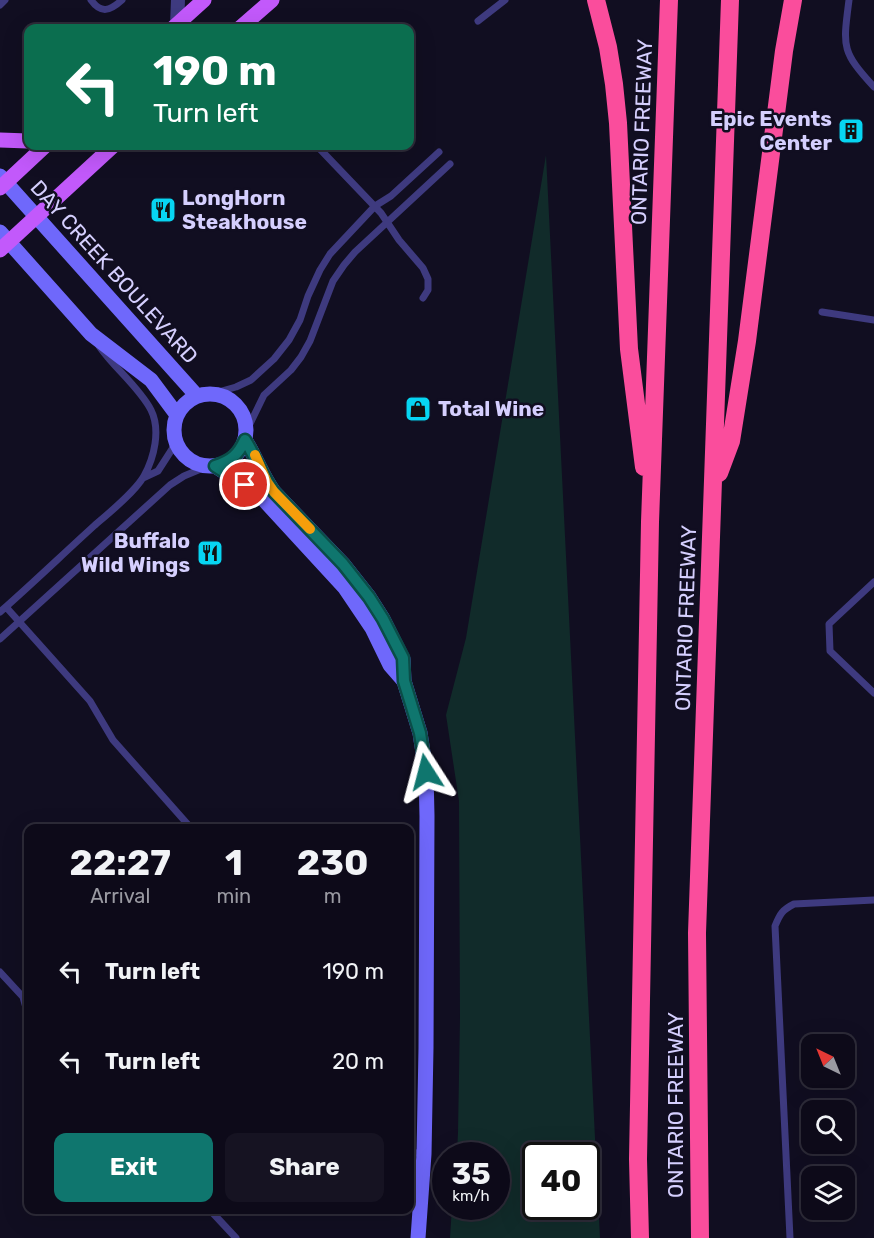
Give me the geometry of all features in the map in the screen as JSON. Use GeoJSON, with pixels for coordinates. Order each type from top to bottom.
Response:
{"type":"FeatureCollection","features":[{"type":"Feature","properties":{"kind":"highway"},"geometry":{"type":"LineString","coordinates":[[596,0],[608,47],[614,84],[629,349],[650,522]]}},
{"type":"Feature","properties":{"kind":"highway","name":"ONTARIO FREEWAY"},"geometry":{"type":"LineString","coordinates":[[640,1238],[638,1159],[650,522],[669,0]]}},
{"type":"Feature","properties":{"kind":"highway","name":"ONTARIO FREEWAY"},"geometry":{"type":"LineString","coordinates":[[700,1238],[697,933],[730,0]]}},
{"type":"Feature","properties":{"kind":"highway"},"geometry":{"type":"LineString","coordinates":[[714,489],[731,441],[747,341],[784,51],[793,0]]}},
{"type":"Feature","properties":{"kind":"main road"},"geometry":{"type":"LineString","coordinates":[[178,24],[204,0]]}},
{"type":"Feature","properties":{"kind":"main road"},"geometry":{"type":"LineString","coordinates":[[245,24],[272,0]]}},
{"type":"Feature","properties":{"kind":"main road"},"geometry":{"type":"LineString","coordinates":[[0,140],[24,141]]}},
{"type":"Feature","properties":{"kind":"main road"},"geometry":{"type":"LineString","coordinates":[[2,182],[40,150]]}},
{"type":"Feature","properties":{"kind":"main road"},"geometry":{"type":"LineString","coordinates":[[3,241],[36,217],[109,150]]}},
{"type":"Feature","properties":{"kind":"street"},"geometry":{"type":"LineString","coordinates":[[175,24],[178,0]]}},
{"type":"Feature","properties":{"kind":"street","name":"DAY CREEK BOULEVARD"},"geometry":{"type":"LineString","coordinates":[[2,182],[204,395]]}},
{"type":"Feature","properties":{"kind":"street"},"geometry":{"type":"LineString","coordinates":[[3,241],[91,334],[151,380],[177,415]]}},
{"type":"Feature","properties":{"kind":"street"},"geometry":{"type":"LineString","coordinates":[[246,436],[241,449],[225,463],[211,466],[198,464],[189,459],[176,443],[174,424],[177,415],[189,400],[204,395],[222,396],[232,401],[240,410],[245,421],[246,436],[267,482],[343,564],[383,619],[403,658],[404,681],[420,733],[426,772],[428,816],[426,1036],[417,1153],[418,1238]]}},
{"type":"Feature","properties":{"kind":"street"},"geometry":{"type":"LineString","coordinates":[[211,466],[265,501],[345,588],[372,628],[390,665],[404,681]]}},
{"type":"Feature","properties":{"kind":"lane"},"geometry":{"type":"LineString","coordinates":[[0,5],[5,0]]}},
{"type":"Feature","properties":{"kind":"lane"},"geometry":{"type":"LineString","coordinates":[[91,0],[100,9],[106,10],[122,0]]}},
{"type":"Feature","properties":{"kind":"lane"},"geometry":{"type":"LineString","coordinates":[[478,21],[505,0]]}},
{"type":"Feature","properties":{"kind":"lane"},"geometry":{"type":"LineString","coordinates":[[849,0],[845,41],[848,55],[857,69],[874,87]]}},
{"type":"Feature","properties":{"kind":"lane"},"geometry":{"type":"LineString","coordinates":[[321,150],[375,206],[399,240],[423,268],[428,279],[428,290],[423,298]]}},
{"type":"Feature","properties":{"kind":"lane"},"geometry":{"type":"LineString","coordinates":[[204,395],[236,387],[251,380],[274,359],[289,340],[300,320],[312,287],[330,254],[375,206],[391,196],[439,152]]}},
{"type":"Feature","properties":{"kind":"lane"},"geometry":{"type":"LineString","coordinates":[[246,436],[264,395],[301,357],[310,341],[333,281],[344,265],[355,252],[450,164]]}},
{"type":"Feature","properties":{"kind":"lane"},"geometry":{"type":"LineString","coordinates":[[822,312],[874,320]]}},
{"type":"Feature","properties":{"kind":"lane"},"geometry":{"type":"LineString","coordinates":[[91,334],[151,411],[156,426],[155,443],[143,478]]}},
{"type":"Feature","properties":{"kind":"lane"},"geometry":{"type":"LineString","coordinates":[[176,443],[158,471],[143,478],[123,500],[3,610],[19,622],[90,701],[113,740],[187,824]]}},
{"type":"Feature","properties":{"kind":"lane"},"geometry":{"type":"LineString","coordinates":[[0,639],[170,484],[211,466]]}},
{"type":"Feature","properties":{"kind":"lane"},"geometry":{"type":"LineString","coordinates":[[874,582],[829,624],[831,651],[874,693]]}},
{"type":"Feature","properties":{"kind":"lane"},"geometry":{"type":"LineString","coordinates":[[790,1238],[775,926],[780,913],[794,904],[874,900]]}},
{"type":"Feature","properties":{"kind":"lane"},"geometry":{"type":"LineString","coordinates":[[0,972],[24,1001]]}},
{"type":"Feature","properties":{"kind":"lane"},"geometry":{"type":"LineString","coordinates":[[214,1214],[236,1238]]}},
{"type":"Feature","properties":{"kind":"green space"},"geometry":{"type":"Polygon","coordinates":[[[546,155],[595,1142],[522,1142],[522,1220],[599,1220],[600,1238],[450,1238],[451,1220],[510,1220],[510,1142],[458,1142],[460,1018],[459,801],[446,715],[466,638],[546,155]]]}},
{"type":"Feature","properties":{"kind":"slow traffic"},"geometry":{"type":"LineString","coordinates":[[255,455],[261,471],[274,492],[310,529]]}},
{"type":"Feature","properties":{"kind":"place","name":"Epic Events Center"},"geometry":{"type":"Point","coordinates":[851,131]}},
{"type":"Feature","properties":{"kind":"place","name":"LongHorn Steakhouse"},"geometry":{"type":"Point","coordinates":[163,210]}},
{"type":"Feature","properties":{"kind":"place","name":"Total Wine"},"geometry":{"type":"Point","coordinates":[418,409]}},
{"type":"Feature","properties":{"kind":"place","name":"Buffalo Wild Wings"},"geometry":{"type":"Point","coordinates":[210,553]}},
{"type":"Feature","properties":{"kind":"route"},"geometry":{"type":"LineString","coordinates":[[245,485],[215,466],[234,457],[245,440],[274,492],[343,564],[383,619],[403,658],[404,681],[420,733],[426,772]]}}]}
